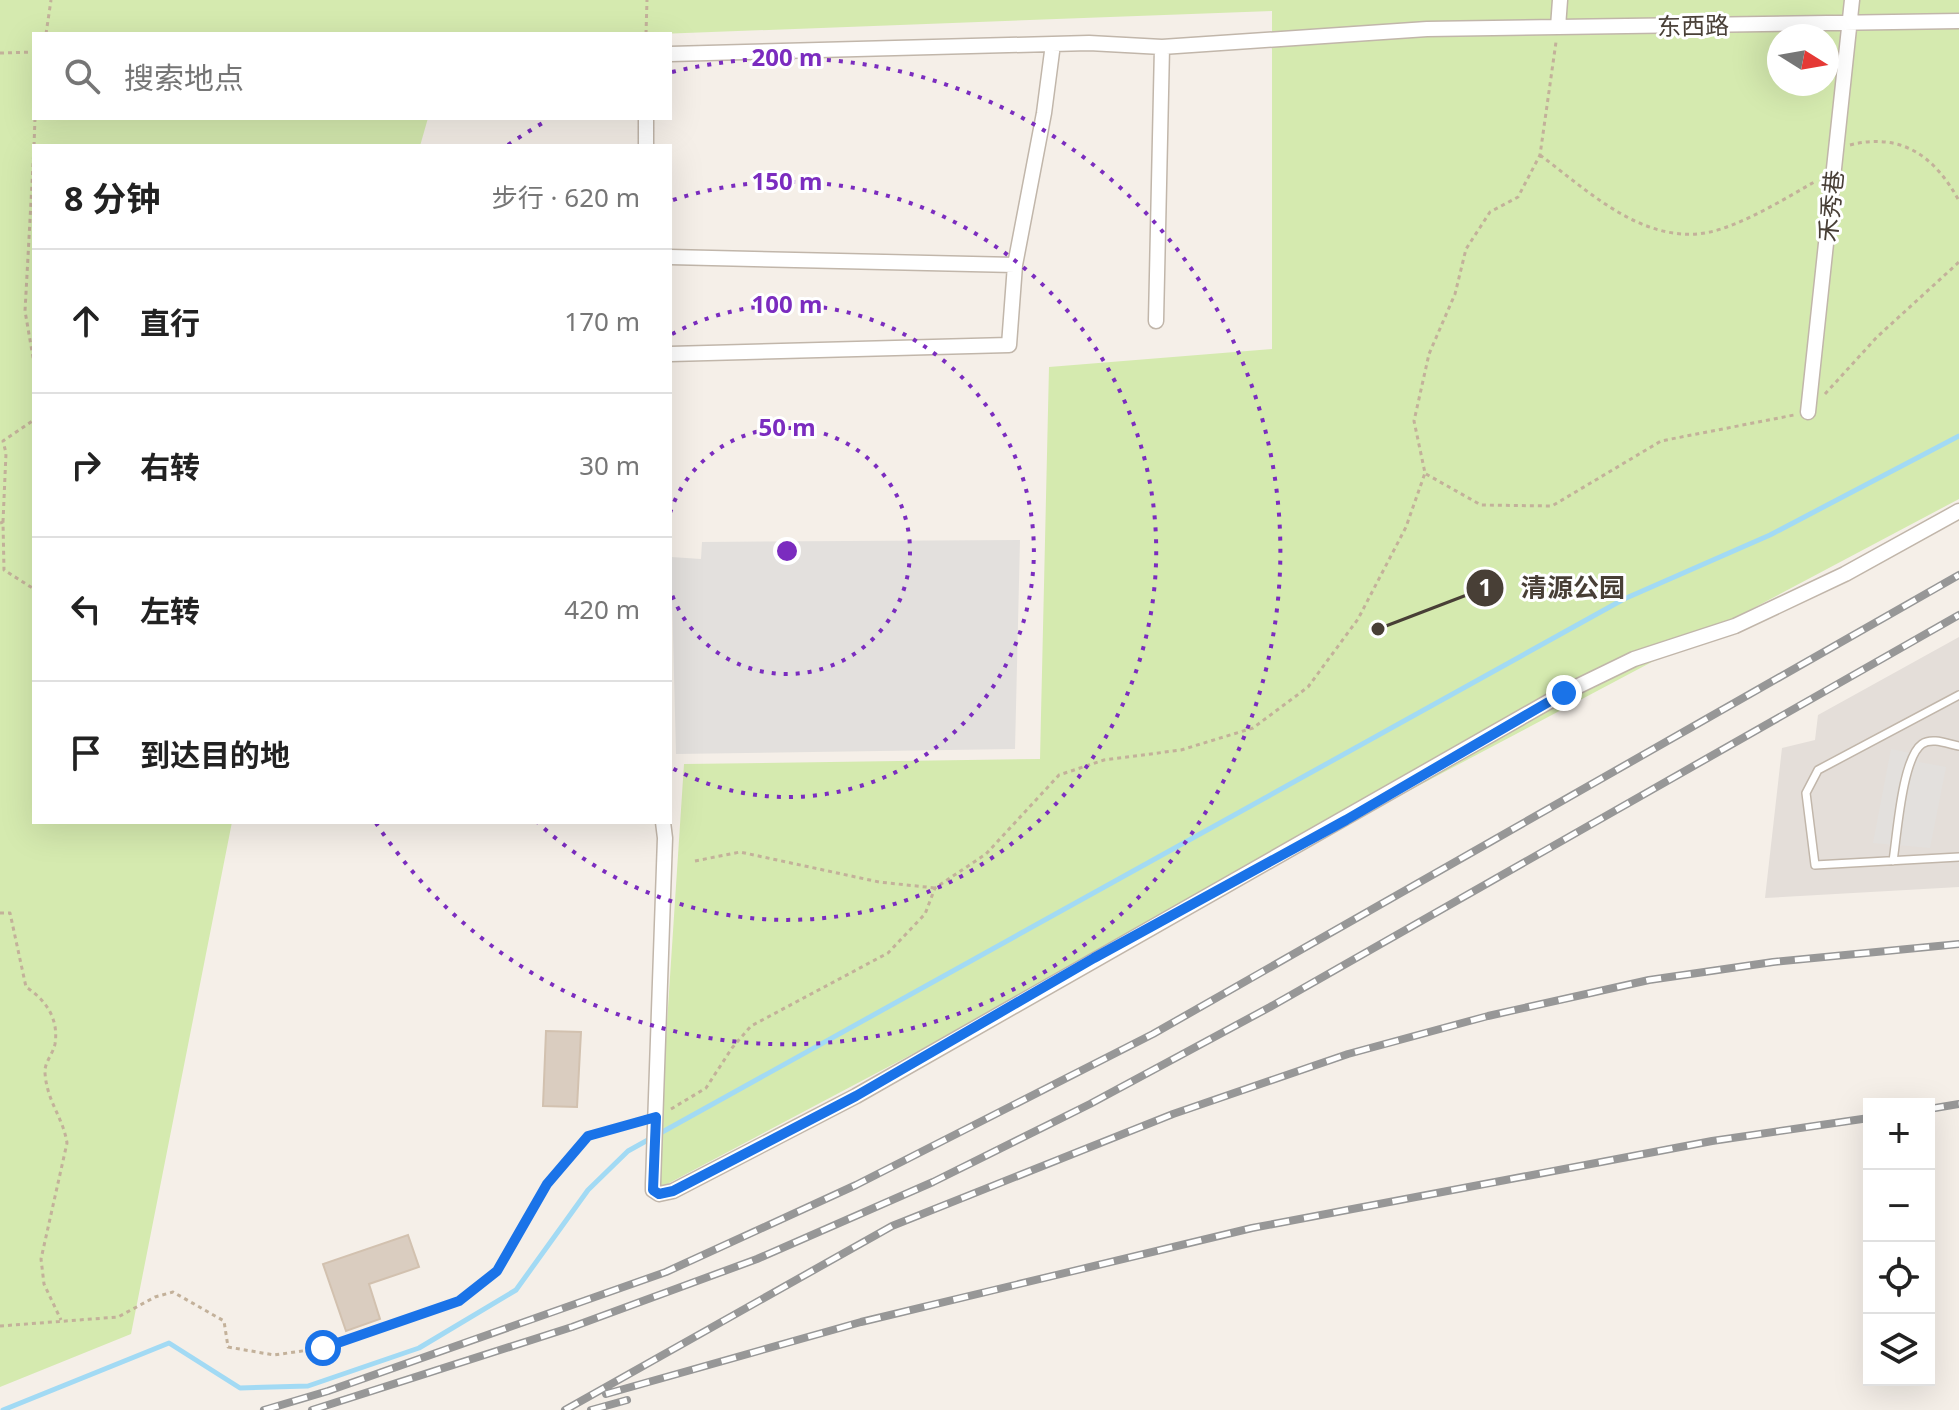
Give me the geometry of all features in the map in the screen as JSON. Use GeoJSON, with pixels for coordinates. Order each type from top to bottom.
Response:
{"type":"FeatureCollection","features":[{"type":"Feature","properties":{"kind":"street"},"geometry":{"type":"LineString","coordinates":[[1558,27],[1560,0]]}},
{"type":"Feature","properties":{"kind":"street","name":"禾秀巷"},"geometry":{"type":"LineString","coordinates":[[1808,412],[1852,0]]}},
{"type":"Feature","properties":{"kind":"street","name":"东西路"},"geometry":{"type":"LineString","coordinates":[[672,54],[1053,44],[1162,47],[1427,29],[1959,21]]}},
{"type":"Feature","properties":{"kind":"street"},"geometry":{"type":"LineString","coordinates":[[672,354],[1009,345],[1015,265],[1044,113],[1053,44]]}},
{"type":"Feature","properties":{"kind":"street"},"geometry":{"type":"LineString","coordinates":[[1156,321],[1162,47]]}},
{"type":"Feature","properties":{"kind":"street"},"geometry":{"type":"LineString","coordinates":[[646,120],[646,144]]}},
{"type":"Feature","properties":{"kind":"street"},"geometry":{"type":"LineString","coordinates":[[672,257],[1015,265]]}},
{"type":"Feature","properties":{"kind":"street"},"geometry":{"type":"LineString","coordinates":[[663,824],[653,1184],[653,1190],[659,1194],[673,1191],[856,1096],[1094,958],[1346,820],[1564,693],[1634,659],[1735,626],[1845,574],[1959,511]]}},
{"type":"Feature","properties":{"kind":"lane"},"geometry":{"type":"LineString","coordinates":[[1959,695],[1818,770],[1806,793],[1815,865],[1959,857]]}},
{"type":"Feature","properties":{"kind":"lane"},"geometry":{"type":"LineString","coordinates":[[1893,861],[1909,761],[1921,745],[1933,741],[1959,746]]}},
{"type":"Feature","properties":{"kind":"path"},"geometry":{"type":"LineString","coordinates":[[46,32],[51,0]]}},
{"type":"Feature","properties":{"kind":"path"},"geometry":{"type":"LineString","coordinates":[[646,32],[647,0]]}},
{"type":"Feature","properties":{"kind":"path"},"geometry":{"type":"LineString","coordinates":[[0,1326],[118,1317],[155,1297],[173,1292],[224,1321],[228,1347],[274,1355],[323,1348],[459,1301],[497,1271],[547,1184],[588,1136],[656,1120],[706,1088],[751,1026],[888,953],[925,914],[935,888],[986,854],[1059,775],[1104,760],[1181,750],[1253,728],[1308,687],[1358,619],[1406,527],[1425,473],[1414,421],[1429,354],[1455,294],[1466,249],[1490,212],[1518,197],[1540,155],[1558,27]]}},
{"type":"Feature","properties":{"kind":"path"},"geometry":{"type":"LineString","coordinates":[[0,53],[32,52]]}},
{"type":"Feature","properties":{"kind":"path"},"geometry":{"type":"LineString","coordinates":[[34,144],[35,120]]}},
{"type":"Feature","properties":{"kind":"path"},"geometry":{"type":"LineString","coordinates":[[1836,149],[1875,139],[1918,149],[1959,201]]}},
{"type":"Feature","properties":{"kind":"path"},"geometry":{"type":"LineString","coordinates":[[1540,155],[1619,214],[1669,235],[1720,230],[1833,172]]}},
{"type":"Feature","properties":{"kind":"path"},"geometry":{"type":"LineString","coordinates":[[32,183],[25,311],[32,351]]}},
{"type":"Feature","properties":{"kind":"path"},"geometry":{"type":"LineString","coordinates":[[1425,473],[1481,505],[1552,506],[1661,441],[1808,412],[1877,337],[1959,262]]}},
{"type":"Feature","properties":{"kind":"path"},"geometry":{"type":"LineString","coordinates":[[32,421],[3,441],[6,453],[2,522],[4,570],[32,588]]}},
{"type":"Feature","properties":{"kind":"path"},"geometry":{"type":"LineString","coordinates":[[695,861],[740,852],[879,882],[935,888]]}},
{"type":"Feature","properties":{"kind":"path"},"geometry":{"type":"LineString","coordinates":[[0,913],[10,913],[26,987],[42,998],[54,1020],[55,1045],[44,1069],[51,1106],[64,1124],[67,1143],[41,1259],[44,1284],[61,1320]]}},
{"type":"Feature","properties":{"kind":"shaded area"},"geometry":{"type":"Polygon","coordinates":[[[1020,540],[1015,749],[676,754],[672,557],[701,559],[702,542],[1020,540]]]}},
{"type":"Feature","properties":{"kind":"shaded area"},"geometry":{"type":"Polygon","coordinates":[[[1959,637],[1959,887],[1765,898],[1782,748],[1815,740],[1818,715],[1959,637]]]}},
{"type":"Feature","properties":{"kind":"shaded area"},"geometry":{"type":"Polygon","coordinates":[[[1891,749],[1920,755],[1919,762],[1946,767],[1930,848],[1873,843],[1891,749]]]}},
{"type":"Feature","properties":{"kind":"green space"},"geometry":{"type":"Polygon","coordinates":[[[0,0],[1959,0],[1959,499],[656,1190],[684,764],[1040,759],[1049,367],[1272,349],[1272,11],[672,34],[32,32],[32,120],[427,120],[421,144],[32,144],[32,824],[232,824],[131,1334],[0,1387],[0,0]]]}},
{"type":"Feature","properties":{"kind":"building"},"geometry":{"type":"Polygon","coordinates":[[[546,1031],[581,1032],[577,1107],[543,1106],[546,1031]]]}},
{"type":"Feature","properties":{"kind":"building"},"geometry":{"type":"Polygon","coordinates":[[[408,1235],[419,1267],[369,1284],[380,1319],[346,1331],[323,1264],[408,1235]]]}},
{"type":"Feature","properties":{"kind":"waterway"},"geometry":{"type":"LineString","coordinates":[[3,1410],[169,1343],[240,1388],[308,1386],[419,1348],[516,1290],[588,1190],[628,1151],[1624,599],[1770,535],[1959,436]]}},
{"type":"Feature","properties":{"kind":"railway"},"geometry":{"type":"LineString","coordinates":[[264,1410],[328,1391],[666,1272],[856,1185],[1153,1034],[1959,575]]}},
{"type":"Feature","properties":{"kind":"railway"},"geometry":{"type":"LineString","coordinates":[[312,1410],[572,1327],[757,1259],[933,1182],[1090,1104],[1270,1007],[1959,615]]}},
{"type":"Feature","properties":{"kind":"railway"},"geometry":{"type":"LineString","coordinates":[[565,1410],[892,1226],[1173,1114],[1348,1054],[1488,1016],[1649,980],[1773,962],[1959,944]]}},
{"type":"Feature","properties":{"kind":"railway"},"geometry":{"type":"LineString","coordinates":[[1935,1108],[1959,1104]]}},
{"type":"Feature","properties":{"kind":"railway"},"geometry":{"type":"LineString","coordinates":[[606,1394],[861,1322],[1252,1228],[1712,1141],[1863,1119]]}},
{"type":"Feature","properties":{"kind":"railway"},"geometry":{"type":"LineString","coordinates":[[591,1410],[627,1400]]}},
{"type":"Feature","properties":{"kind":"place","name":"清源公园"},"geometry":{"type":"Point","coordinates":[1378,629]}},
{"type":"Feature","properties":{"kind":"route"},"geometry":{"type":"LineString","coordinates":[[323,1348],[459,1301],[497,1271],[547,1184],[588,1136],[656,1117],[653,1190],[659,1194],[673,1191],[966,1035],[1094,958],[1346,820],[1564,693]]}}]}
